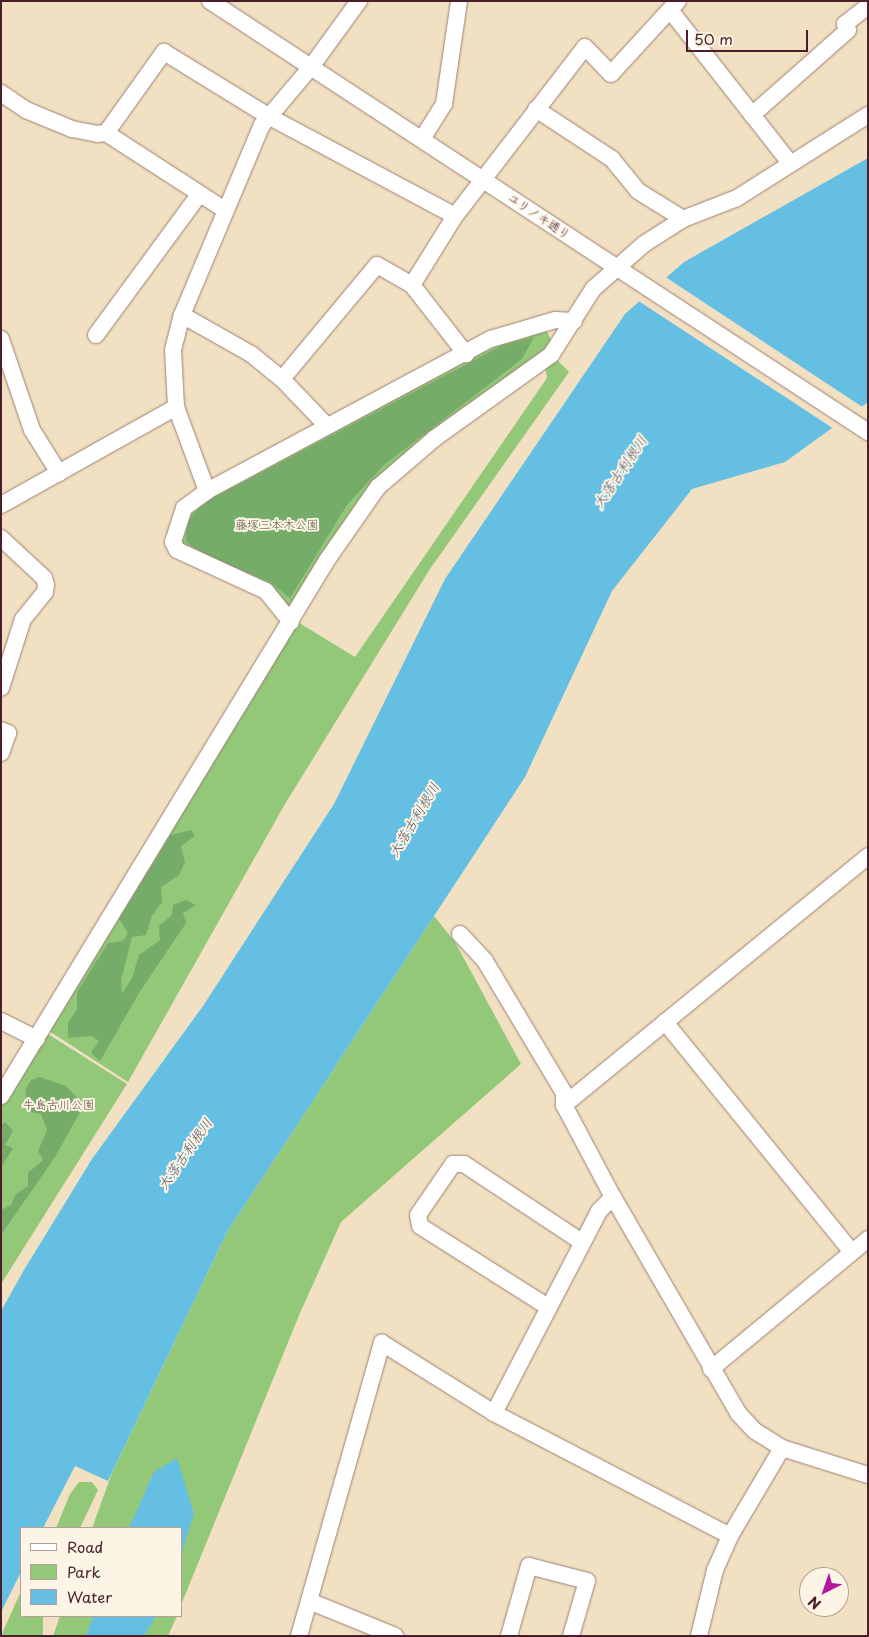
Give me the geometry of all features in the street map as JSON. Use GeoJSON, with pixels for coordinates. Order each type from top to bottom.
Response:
{"type":"FeatureCollection","features":[{"type":"Feature","properties":{"kind":"street","name":"ユリノキ通り"},"geometry":{"type":"LineString","coordinates":[[210,1],[866,431]]}},
{"type":"Feature","properties":{"kind":"street"},"geometry":{"type":"LineString","coordinates":[[207,490],[176,407],[173,350],[182,315],[225,210],[268,116],[311,67],[359,1]]}},
{"type":"Feature","properties":{"kind":"street"},"geometry":{"type":"LineString","coordinates":[[422,139],[444,104],[459,1]]}},
{"type":"Feature","properties":{"kind":"street"},"geometry":{"type":"LineString","coordinates":[[412,285],[455,216],[585,47],[611,74],[674,6],[752,115],[790,163]]}},
{"type":"Feature","properties":{"kind":"street"},"geometry":{"type":"LineString","coordinates":[[752,115],[848,30],[845,24],[868,6]]}},
{"type":"Feature","properties":{"kind":"street"},"geometry":{"type":"LineString","coordinates":[[106,133],[164,52],[268,116],[455,216]]}},
{"type":"Feature","properties":{"kind":"street"},"geometry":{"type":"LineString","coordinates":[[1,93],[26,110],[72,129],[96,134],[106,133],[225,210]]}},
{"type":"Feature","properties":{"kind":"street"},"geometry":{"type":"LineString","coordinates":[[536,109],[612,159],[638,191],[683,219]]}},
{"type":"Feature","properties":{"kind":"street"},"geometry":{"type":"LineString","coordinates":[[1,1096],[356,515],[378,487],[435,438],[551,355],[593,289],[644,244],[683,219],[737,198],[868,115]]}},
{"type":"Feature","properties":{"kind":"street"},"geometry":{"type":"LineString","coordinates":[[96,335],[200,195]]}},
{"type":"Feature","properties":{"kind":"street"},"geometry":{"type":"LineString","coordinates":[[282,379],[377,265],[412,285],[466,354]]}},
{"type":"Feature","properties":{"kind":"street"},"geometry":{"type":"LineString","coordinates":[[182,315],[251,354],[282,379],[327,426]]}},
{"type":"Feature","properties":{"kind":"street"},"geometry":{"type":"LineString","coordinates":[[291,622],[266,591],[177,550],[174,542],[178,517],[184,508],[207,490],[466,354],[491,339],[555,320],[574,321]]}},
{"type":"Feature","properties":{"kind":"street"},"geometry":{"type":"LineString","coordinates":[[1,339],[32,430],[59,473]]}},
{"type":"Feature","properties":{"kind":"street"},"geometry":{"type":"LineString","coordinates":[[1,505],[176,407]]}},
{"type":"Feature","properties":{"kind":"street"},"geometry":{"type":"LineString","coordinates":[[1,538],[44,578],[46,585],[45,592],[23,619],[1,688]]}},
{"type":"Feature","properties":{"kind":"street"},"geometry":{"type":"LineString","coordinates":[[1,730],[8,733],[1,753]]}},
{"type":"Feature","properties":{"kind":"street"},"geometry":{"type":"LineString","coordinates":[[564,1105],[868,856]]}},
{"type":"Feature","properties":{"kind":"street"},"geometry":{"type":"LineString","coordinates":[[460,934],[485,960],[564,1093],[564,1105],[613,1197],[738,1413],[755,1431],[782,1448],[868,1475]]}},
{"type":"Feature","properties":{"kind":"street"},"geometry":{"type":"LineString","coordinates":[[1,1021],[37,1039]]}},
{"type":"Feature","properties":{"kind":"street"},"geometry":{"type":"LineString","coordinates":[[665,1022],[852,1252]]}},
{"type":"Feature","properties":{"kind":"street"},"geometry":{"type":"LineString","coordinates":[[548,1307],[420,1226],[418,1215],[453,1164],[464,1164],[582,1242]]}},
{"type":"Feature","properties":{"kind":"street"},"geometry":{"type":"LineString","coordinates":[[494,1413],[599,1211],[613,1197]]}},
{"type":"Feature","properties":{"kind":"street"},"geometry":{"type":"LineString","coordinates":[[711,1369],[868,1239]]}},
{"type":"Feature","properties":{"kind":"street"},"geometry":{"type":"LineString","coordinates":[[299,1636],[352,1457],[382,1343],[494,1413],[730,1536]]}},
{"type":"Feature","properties":{"kind":"street"},"geometry":{"type":"LineString","coordinates":[[699,1636],[715,1570],[730,1536],[782,1448]]}},
{"type":"Feature","properties":{"kind":"street"},"geometry":{"type":"LineString","coordinates":[[509,1636],[529,1566],[587,1581],[571,1636]]}},
{"type":"Feature","properties":{"kind":"street"},"geometry":{"type":"LineString","coordinates":[[309,1601],[395,1636]]}},
{"type":"Feature","properties":{"kind":"green space","name":"藤塚三本木公園"},"geometry":{"type":"Polygon","coordinates":[[[545,327],[551,340],[545,348],[569,372],[430,569],[285,804],[128,1082],[49,1031],[296,621],[355,657],[547,378],[545,365],[419,444],[290,612],[181,545],[182,521],[209,496],[511,338],[545,327]]]}},
{"type":"Feature","properties":{"kind":"green space"},"geometry":{"type":"Polygon","coordinates":[[[534,337],[522,359],[384,465],[347,505],[290,598],[270,582],[205,555],[186,542],[187,523],[200,506],[501,346],[534,337]]]}},
{"type":"Feature","properties":{"kind":"green space"},"geometry":{"type":"Polygon","coordinates":[[[191,830],[195,836],[181,846],[185,862],[179,875],[161,887],[162,902],[152,916],[146,935],[132,937],[121,980],[122,994],[132,978],[139,955],[160,940],[159,926],[172,915],[173,905],[186,900],[196,905],[183,913],[186,923],[139,993],[100,1061],[91,1053],[99,1041],[91,1036],[68,1038],[68,1023],[77,1009],[77,992],[108,943],[123,941],[128,933],[119,919],[171,835],[191,830]]]}},
{"type":"Feature","properties":{"kind":"green space"},"geometry":{"type":"Polygon","coordinates":[[[434,916],[455,942],[521,1064],[341,1222],[300,1313],[182,1603],[182,1527],[92,1527],[112,1473],[227,1232],[434,916]]]}},
{"type":"Feature","properties":{"kind":"green space","name":"牛島古川公園"},"geometry":{"type":"Polygon","coordinates":[[[48,1034],[127,1084],[1,1284],[1,1107],[48,1034]]]}},
{"type":"Feature","properties":{"kind":"green space"},"geometry":{"type":"Polygon","coordinates":[[[40,1077],[66,1086],[84,1105],[55,1157],[1,1235],[1,1210],[11,1205],[16,1194],[28,1186],[28,1173],[43,1160],[38,1151],[47,1130],[41,1114],[29,1112],[25,1090],[31,1080],[40,1077]]]}},
{"type":"Feature","properties":{"kind":"green space"},"geometry":{"type":"Polygon","coordinates":[[[5,1122],[13,1131],[5,1145],[13,1148],[1,1168],[1,1126],[5,1122]]]}},
{"type":"Feature","properties":{"kind":"green space"},"geometry":{"type":"Polygon","coordinates":[[[79,1482],[92,1482],[98,1490],[80,1527],[56,1527],[70,1494],[79,1482]]]}},
{"type":"Feature","properties":{"kind":"green space"},"geometry":{"type":"Polygon","coordinates":[[[20,1593],[20,1617],[43,1617],[43,1636],[1,1636],[20,1593]]]}},
{"type":"Feature","properties":{"kind":"green space"},"geometry":{"type":"Polygon","coordinates":[[[60,1617],[177,1617],[168,1636],[53,1636],[60,1617]]]}},
{"type":"Feature","properties":{"kind":"water","name":"大落古利根川"},"geometry":{"type":"Polygon","coordinates":[[[868,158],[868,402],[785,462],[692,489],[612,591],[525,777],[227,1232],[108,1481],[75,1466],[44,1527],[20,1527],[20,1574],[1,1612],[1,1311],[92,1159],[203,1006],[334,804],[445,579],[625,314],[684,262],[868,158]]]}},
{"type":"Feature","properties":{"kind":"water"},"geometry":{"type":"Polygon","coordinates":[[[177,1458],[194,1514],[182,1551],[182,1527],[129,1527],[154,1472],[177,1458]]]}},
{"type":"Feature","properties":{"kind":"water"},"geometry":{"type":"Polygon","coordinates":[[[93,1617],[155,1617],[144,1636],[86,1636],[93,1617]]]}},
{"type":"Feature","properties":{"kind":"pier"},"geometry":{"type":"Polygon","coordinates":[[[664,276],[864,408],[834,429],[637,300],[664,276]]]}}]}
